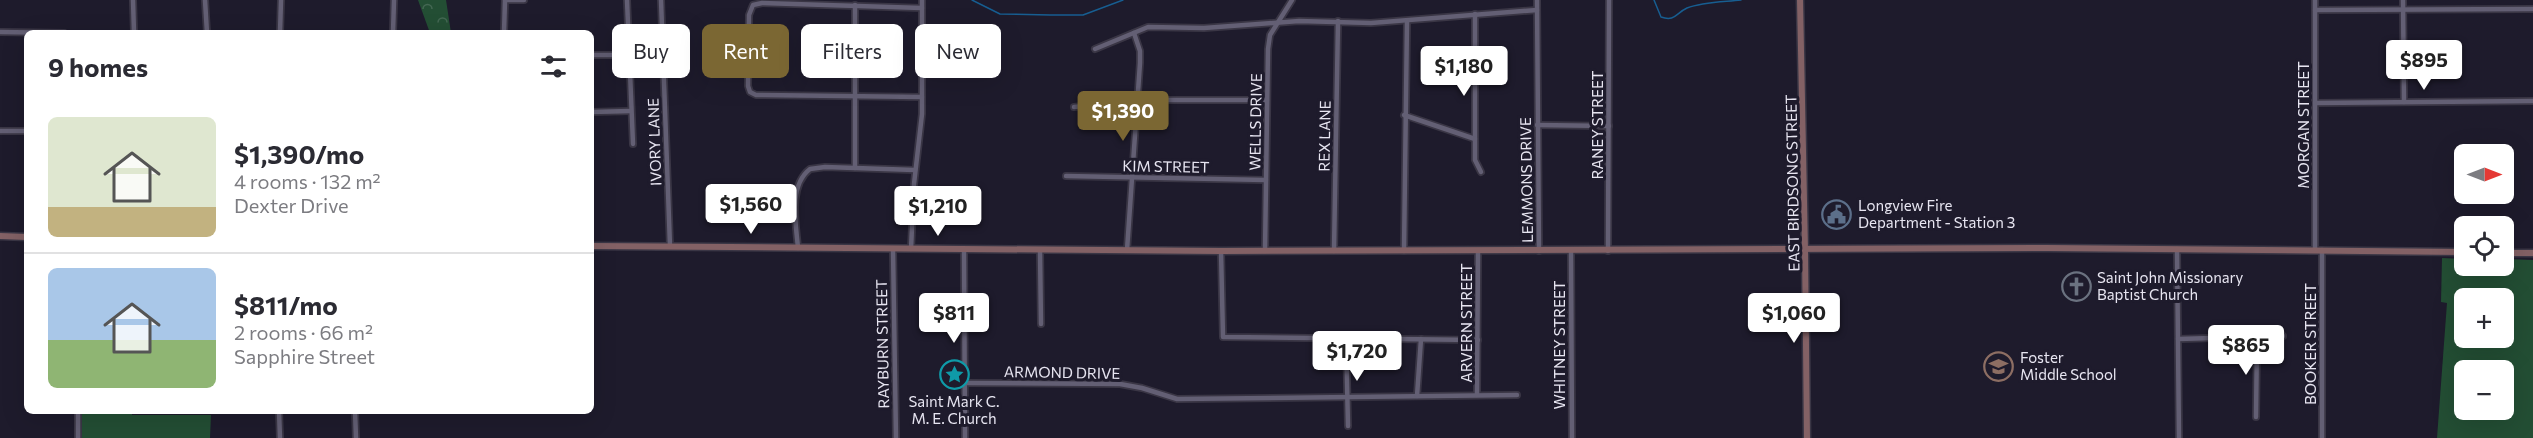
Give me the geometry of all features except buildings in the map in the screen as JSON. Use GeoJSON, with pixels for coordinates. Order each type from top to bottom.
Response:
{"type":"FeatureCollection","features":[{"type":"Feature","properties":{"kind":"street"},"geometry":{"type":"LineString","coordinates":[[133,0],[134,30]]}},
{"type":"Feature","properties":{"kind":"street"},"geometry":{"type":"LineString","coordinates":[[205,0],[207,30]]}},
{"type":"Feature","properties":{"kind":"street"},"geometry":{"type":"LineString","coordinates":[[280,30],[281,0]]}},
{"type":"Feature","properties":{"kind":"street"},"geometry":{"type":"LineString","coordinates":[[393,30],[394,0]]}},
{"type":"Feature","properties":{"kind":"street"},"geometry":{"type":"LineString","coordinates":[[504,30],[505,0],[524,0]]}},
{"type":"Feature","properties":{"kind":"street"},"geometry":{"type":"LineString","coordinates":[[627,0],[627,24]]}},
{"type":"Feature","properties":{"kind":"street","name":"IVORY LANE"},"geometry":{"type":"LineString","coordinates":[[661,0],[670,246]]}},
{"type":"Feature","properties":{"kind":"street"},"geometry":{"type":"LineString","coordinates":[[911,249],[922,97],[922,0]]}},
{"type":"Feature","properties":{"kind":"street","name":"WELLS DRIVE"},"geometry":{"type":"LineString","coordinates":[[1265,251],[1268,49],[1270,35],[1292,0]]}},
{"type":"Feature","properties":{"kind":"street","name":"LEMMONS DRIVE"},"geometry":{"type":"LineString","coordinates":[[1537,0],[1539,251]]}},
{"type":"Feature","properties":{"kind":"street","name":"RANEY STREET"},"geometry":{"type":"LineString","coordinates":[[1608,251],[1609,0]]}},
{"type":"Feature","properties":{"kind":"street","name":"EAST BIRDSONG STREET"},"geometry":{"type":"LineString","coordinates":[[1800,0],[1806,438]]}},
{"type":"Feature","properties":{"kind":"street","name":"MORGAN STREET"},"geometry":{"type":"LineString","coordinates":[[2315,0],[2315,250]]}},
{"type":"Feature","properties":{"kind":"street"},"geometry":{"type":"LineString","coordinates":[[2403,0],[2404,102]]}},
{"type":"Feature","properties":{"kind":"street"},"geometry":{"type":"LineString","coordinates":[[922,8],[762,3],[753,5],[749,15],[748,62],[748,86],[751,93],[922,97]]}},
{"type":"Feature","properties":{"kind":"street"},"geometry":{"type":"LineString","coordinates":[[855,6],[855,168]]}},
{"type":"Feature","properties":{"kind":"street"},"geometry":{"type":"LineString","coordinates":[[2315,10],[2533,9]]}},
{"type":"Feature","properties":{"kind":"street"},"geometry":{"type":"LineString","coordinates":[[1095,49],[1148,27],[1204,28],[1338,21],[1371,24],[1537,10]]}},
{"type":"Feature","properties":{"kind":"street"},"geometry":{"type":"LineString","coordinates":[[1475,14],[1475,162],[1480,172]]}},
{"type":"Feature","properties":{"kind":"street","name":"REX LANE"},"geometry":{"type":"LineString","coordinates":[[1334,251],[1338,21]]}},
{"type":"Feature","properties":{"kind":"street"},"geometry":{"type":"LineString","coordinates":[[1404,251],[1407,21]]}},
{"type":"Feature","properties":{"kind":"street"},"geometry":{"type":"LineString","coordinates":[[0,32],[24,32]]}},
{"type":"Feature","properties":{"kind":"street"},"geometry":{"type":"LineString","coordinates":[[1127,250],[1140,51],[1134,33]]}},
{"type":"Feature","properties":{"kind":"street"},"geometry":{"type":"LineString","coordinates":[[594,55],[612,55]]}},
{"type":"Feature","properties":{"kind":"street"},"geometry":{"type":"LineString","coordinates":[[629,78],[633,144]]}},
{"type":"Feature","properties":{"kind":"street"},"geometry":{"type":"LineString","coordinates":[[1074,107],[1138,100],[1267,100]]}},
{"type":"Feature","properties":{"kind":"street"},"geometry":{"type":"LineString","coordinates":[[2314,103],[2533,101]]}},
{"type":"Feature","properties":{"kind":"street"},"geometry":{"type":"LineString","coordinates":[[594,112],[631,111]]}},
{"type":"Feature","properties":{"kind":"street"},"geometry":{"type":"LineString","coordinates":[[1404,115],[1475,139]]}},
{"type":"Feature","properties":{"kind":"street"},"geometry":{"type":"LineString","coordinates":[[1537,125],[1609,126]]}},
{"type":"Feature","properties":{"kind":"street"},"geometry":{"type":"LineString","coordinates":[[0,131],[24,131]]}},
{"type":"Feature","properties":{"kind":"street"},"geometry":{"type":"LineString","coordinates":[[798,248],[795,202],[801,182],[808,171],[818,167],[915,170]]}},
{"type":"Feature","properties":{"kind":"street","name":"KIM STREET"},"geometry":{"type":"LineString","coordinates":[[1066,176],[1266,180]]}},
{"type":"Feature","properties":{"kind":"street"},"geometry":{"type":"LineString","coordinates":[[0,236],[24,237]]}},
{"type":"Feature","properties":{"kind":"street"},"geometry":{"type":"LineString","coordinates":[[594,246],[1221,251],[2178,249],[2454,252]]}},
{"type":"Feature","properties":{"kind":"street","name":"RAYBURN STREET"},"geometry":{"type":"LineString","coordinates":[[893,249],[896,438]]}},
{"type":"Feature","properties":{"kind":"street"},"geometry":{"type":"LineString","coordinates":[[964,249],[965,438]]}},
{"type":"Feature","properties":{"kind":"street"},"geometry":{"type":"LineString","coordinates":[[2178,249],[2179,438]]}},
{"type":"Feature","properties":{"kind":"street"},"geometry":{"type":"LineString","coordinates":[[1040,250],[1041,324]]}},
{"type":"Feature","properties":{"kind":"street","name":"BOOKER STREET"},"geometry":{"type":"LineString","coordinates":[[2322,250],[2322,438]]}},
{"type":"Feature","properties":{"kind":"street"},"geometry":{"type":"LineString","coordinates":[[1221,251],[1223,337],[1478,340]]}},
{"type":"Feature","properties":{"kind":"street","name":"ARVERN STREET"},"geometry":{"type":"LineString","coordinates":[[1478,251],[1478,395]]}},
{"type":"Feature","properties":{"kind":"street","name":"WHITNEY STREET"},"geometry":{"type":"LineString","coordinates":[[1571,251],[1572,438]]}},
{"type":"Feature","properties":{"kind":"street"},"geometry":{"type":"LineString","coordinates":[[2514,253],[2533,253]]}},
{"type":"Feature","properties":{"kind":"street"},"geometry":{"type":"LineString","coordinates":[[2178,339],[2283,336]]}},
{"type":"Feature","properties":{"kind":"street"},"geometry":{"type":"LineString","coordinates":[[2256,417],[2257,337]]}},
{"type":"Feature","properties":{"kind":"street"},"geometry":{"type":"LineString","coordinates":[[1346,338],[1347,426]]}},
{"type":"Feature","properties":{"kind":"street"},"geometry":{"type":"LineString","coordinates":[[1417,396],[1421,339]]}},
{"type":"Feature","properties":{"kind":"street","name":"ARMOND DRIVE"},"geometry":{"type":"LineString","coordinates":[[965,383],[1120,384],[1177,399],[1517,395]]}},
{"type":"Feature","properties":{"kind":"street"},"geometry":{"type":"LineString","coordinates":[[78,414],[78,438]]}},
{"type":"Feature","properties":{"kind":"street"},"geometry":{"type":"LineString","coordinates":[[279,414],[280,438]]}},
{"type":"Feature","properties":{"kind":"street"},"geometry":{"type":"LineString","coordinates":[[356,414],[356,438]]}},
{"type":"Feature","properties":{"kind":"green space"},"geometry":{"type":"Polygon","coordinates":[[[418,0],[446,0],[451,30],[429,30],[418,0]]]}},
{"type":"Feature","properties":{"kind":"green space"},"geometry":{"type":"Polygon","coordinates":[[[2442,258],[2454,259],[2454,276],[2514,276],[2514,259],[2533,260],[2533,438],[2437,438],[2447,303],[2441,302],[2442,258]]]}},
{"type":"Feature","properties":{"kind":"green space"},"geometry":{"type":"Polygon","coordinates":[[[81,414],[211,415],[210,438],[81,438],[81,414]]]}},
{"type":"Feature","properties":{"kind":"waterway"},"geometry":{"type":"LineString","coordinates":[[972,0],[1000,14],[1050,15],[1083,15],[1123,0]]}},
{"type":"Feature","properties":{"kind":"waterway"},"geometry":{"type":"LineString","coordinates":[[1654,0],[1661,17],[1666,18],[1675,16],[1693,6],[1741,0]]}},
{"type":"Feature","properties":{"kind":"place","name":"Longview Fire Department - Station 3"},"geometry":{"type":"Point","coordinates":[1837,214]}},
{"type":"Feature","properties":{"kind":"place","name":"Saint John Missionary Baptist Church"},"geometry":{"type":"Point","coordinates":[2076,286]}},
{"type":"Feature","properties":{"kind":"place","name":"Foster Middle School"},"geometry":{"type":"Point","coordinates":[1999,366]}},
{"type":"Feature","properties":{"kind":"place","name":"Saint Mark C. M. E. Church"},"geometry":{"type":"Point","coordinates":[954,374]}}]}
